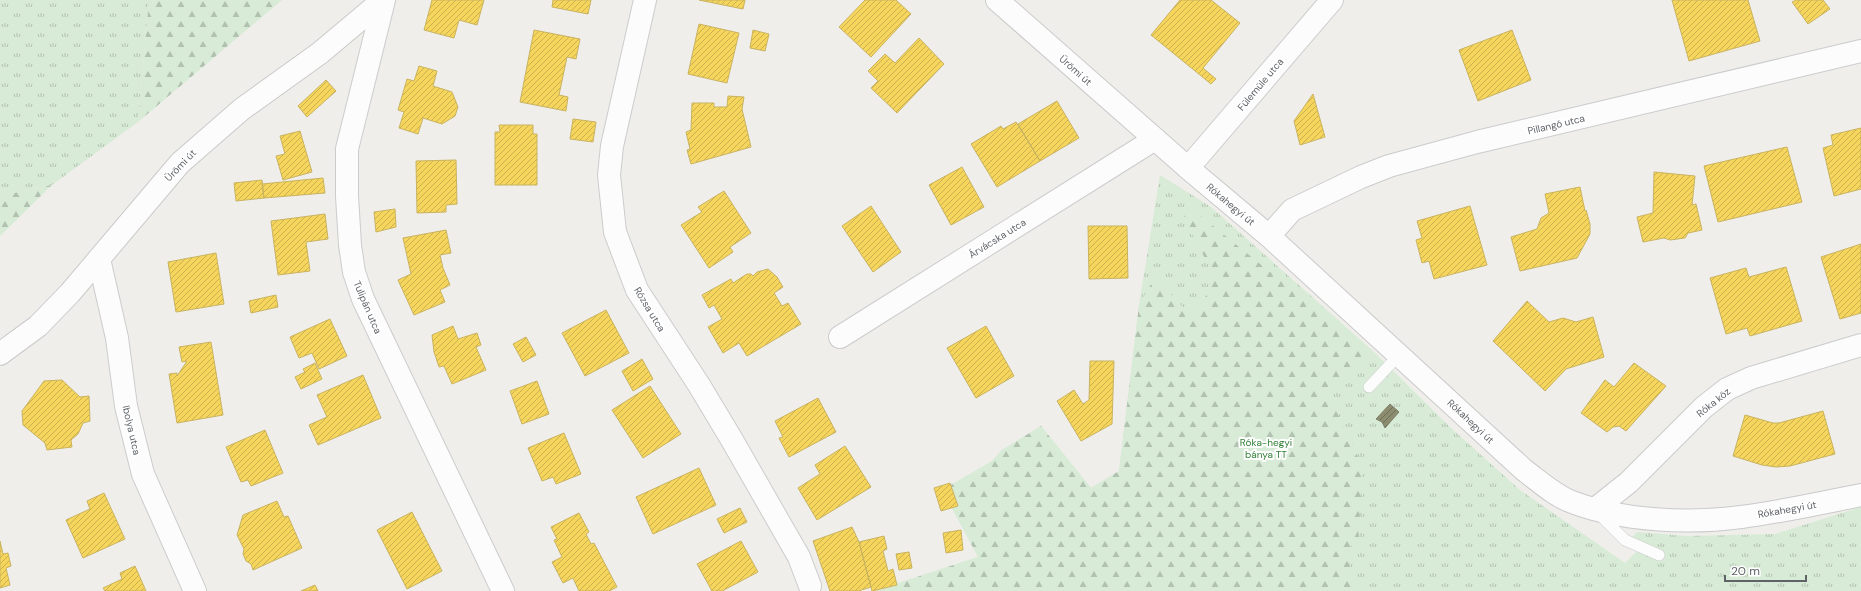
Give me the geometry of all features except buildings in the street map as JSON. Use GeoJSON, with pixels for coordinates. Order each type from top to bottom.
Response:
{"type":"FeatureCollection","features":[{"type":"Feature","properties":{"kind":"street","name":"Ürömi út"},"geometry":{"type":"LineString","coordinates":[[0,354],[38,326],[99,259],[180,163],[194,149],[242,109],[320,53],[383,0]]}},
{"type":"Feature","properties":{"kind":"street","name":"Tulipán utca"},"geometry":{"type":"LineString","coordinates":[[383,0],[347,149],[346,196],[354,272],[363,299],[503,591]]}},
{"type":"Feature","properties":{"kind":"street","name":"Rózsa utca"},"geometry":{"type":"LineString","coordinates":[[645,0],[612,146],[609,175],[614,232],[637,290],[699,385],[732,440],[799,558],[810,586]]}},
{"type":"Feature","properties":{"kind":"street","name":"Ürömi út"},"geometry":{"type":"LineString","coordinates":[[997,0],[1155,139]]}},
{"type":"Feature","properties":{"kind":"street","name":"Fülemüle utca"},"geometry":{"type":"LineString","coordinates":[[1188,168],[1332,0]]}},
{"type":"Feature","properties":{"kind":"street","name":"Pillangó utca"},"geometry":{"type":"LineString","coordinates":[[1269,236],[1292,210],[1361,177],[1389,166],[1477,142],[1861,52]]}},
{"type":"Feature","properties":{"kind":"street","name":"Rókahegyi út"},"geometry":{"type":"LineString","coordinates":[[1155,139],[1269,236],[1524,470],[1554,492],[1571,502],[1595,509],[1642,517],[1704,519],[1740,517],[1861,495]]}},
{"type":"Feature","properties":{"kind":"street","name":"Árvácska utca"},"geometry":{"type":"LineString","coordinates":[[840,337],[1155,139]]}},
{"type":"Feature","properties":{"kind":"street","name":"Ibolya utca"},"geometry":{"type":"LineString","coordinates":[[99,259],[117,338],[126,406],[143,474],[160,516],[195,591]]}},
{"type":"Feature","properties":{"kind":"street","name":"Róka köz"},"geometry":{"type":"LineString","coordinates":[[1595,509],[1629,482],[1704,406],[1727,389],[1751,378],[1861,345]]}},
{"type":"Feature","properties":{"kind":"lane"},"geometry":{"type":"LineString","coordinates":[[1369,387],[1399,355]]}},
{"type":"Feature","properties":{"kind":"lane"},"geometry":{"type":"LineString","coordinates":[[1595,509],[1625,540],[1659,555]]}},
{"type":"Feature","properties":{"kind":"green space"},"geometry":{"type":"Polygon","coordinates":[[[0,0],[149,0],[138,122],[52,185],[0,196],[0,0]]]}},
{"type":"Feature","properties":{"kind":"green space"},"geometry":{"type":"Polygon","coordinates":[[[149,0],[282,0],[138,122],[149,0]]]}},
{"type":"Feature","properties":{"kind":"green space","name":"Róka-hegyi bánya TT"},"geometry":{"type":"Polygon","coordinates":[[[1160,175],[1211,207],[1373,351],[1450,427],[1520,490],[1625,563],[1638,550],[1631,538],[1637,532],[1687,536],[1775,534],[1861,507],[1861,591],[874,591],[978,557],[992,461],[1002,450],[1041,426],[1091,488],[1119,471],[1139,305],[1160,175]]]}},
{"type":"Feature","properties":{"kind":"green space"},"geometry":{"type":"Polygon","coordinates":[[[52,185],[0,236],[0,196],[52,185]]]}},
{"type":"Feature","properties":{"kind":"green space","name":"Róka-hegyi bánya TT"},"geometry":{"type":"Polygon","coordinates":[[[1187,205],[1372,354],[1327,391],[1363,468],[1358,541],[1346,550],[1353,585],[1364,591],[874,591],[978,557],[942,490],[992,461],[1002,450],[1041,426],[1091,488],[1119,471],[1139,305],[1155,277],[1189,314],[1206,296],[1212,272],[1184,218],[1187,205]]]}}]}
